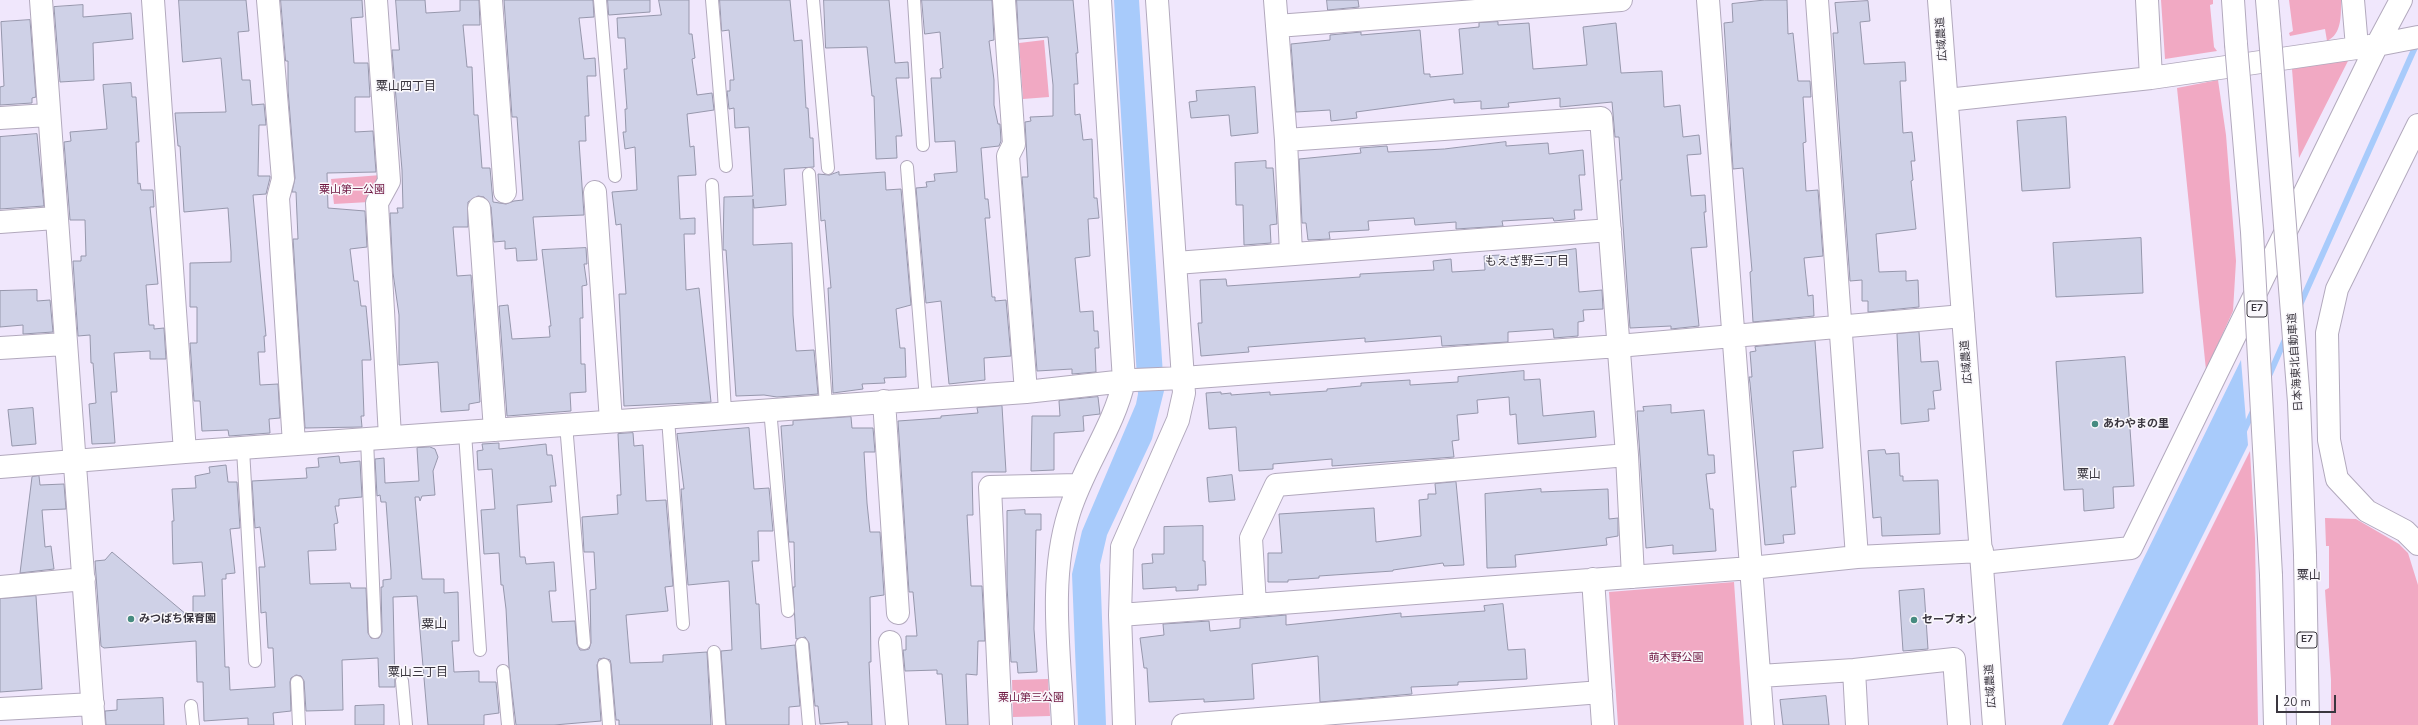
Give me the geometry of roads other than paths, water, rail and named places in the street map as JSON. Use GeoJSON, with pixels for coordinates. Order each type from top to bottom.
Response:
{"type":"FeatureCollection","features":[{"type":"Feature","properties":{"kind":"main road"},"geometry":{"type":"LineString","coordinates":[[41,0],[55,218],[76,462],[94,725]]}},
{"type":"Feature","properties":{"kind":"main road"},"geometry":{"type":"LineString","coordinates":[[153,0],[184,452]]}},
{"type":"Feature","properties":{"kind":"main road"},"geometry":{"type":"LineString","coordinates":[[268,0],[283,179],[278,198],[294,444]]}},
{"type":"Feature","properties":{"kind":"main road"},"geometry":{"type":"LineString","coordinates":[[376,0],[389,181],[378,203],[390,437]]}},
{"type":"Feature","properties":{"kind":"main road"},"geometry":{"type":"LineString","coordinates":[[491,0],[505,192]]}},
{"type":"Feature","properties":{"kind":"main road"},"geometry":{"type":"LineString","coordinates":[[1004,0],[1014,144],[1008,156],[1026,392]]}},
{"type":"Feature","properties":{"kind":"main road"},"geometry":{"type":"LineString","coordinates":[[1063,725],[1058,616],[1059,563],[1068,514],[1078,484],[1129,380],[1100,0]]}},
{"type":"Feature","properties":{"kind":"main road"},"geometry":{"type":"LineString","coordinates":[[1124,725],[1120,615],[1122,547],[1178,420],[1184,393],[1175,378],[1176,263],[1157,0]]}},
{"type":"Feature","properties":{"kind":"main road"},"geometry":{"type":"LineString","coordinates":[[1275,0],[1286,140],[1291,254]]}},
{"type":"Feature","properties":{"kind":"main road"},"geometry":{"type":"LineString","coordinates":[[1277,26],[1620,0]]}},
{"type":"Feature","properties":{"kind":"main road"},"geometry":{"type":"LineString","coordinates":[[1708,0],[1764,725]]}},
{"type":"Feature","properties":{"kind":"main road"},"geometry":{"type":"LineString","coordinates":[[1817,0],[1857,557]]}},
{"type":"Feature","properties":{"kind":"main road","name":"広域農道"},"geometry":{"type":"LineString","coordinates":[[1939,0],[1994,725]]}},
{"type":"Feature","properties":{"kind":"main road"},"geometry":{"type":"LineString","coordinates":[[2147,0],[2151,78]]}},
{"type":"Feature","properties":{"kind":"main road","name":"E7"},"geometry":{"type":"LineString","coordinates":[[2233,0],[2252,232],[2271,575],[2275,725]]}},
{"type":"Feature","properties":{"kind":"main road","name":"日本海東北自動車道"},"geometry":{"type":"LineString","coordinates":[[2267,0],[2299,402],[2305,554],[2308,725]]}},
{"type":"Feature","properties":{"kind":"main road"},"geometry":{"type":"LineString","coordinates":[[2353,0],[2375,45]]}},
{"type":"Feature","properties":{"kind":"main road"},"geometry":{"type":"LineString","coordinates":[[1120,615],[1751,568],[1857,557],[1982,557],[2131,548],[2375,45],[2401,0]]}},
{"type":"Feature","properties":{"kind":"main road"},"geometry":{"type":"LineString","coordinates":[[1947,100],[2151,78],[2375,45],[2418,37]]}},
{"type":"Feature","properties":{"kind":"main road"},"geometry":{"type":"LineString","coordinates":[[0,118],[48,115]]}},
{"type":"Feature","properties":{"kind":"main road"},"geometry":{"type":"LineString","coordinates":[[1286,140],[1601,118],[1626,455],[1633,577]]}},
{"type":"Feature","properties":{"kind":"main road"},"geometry":{"type":"LineString","coordinates":[[2418,125],[2337,289],[2327,333],[2329,440],[2337,479],[2367,512],[2405,532],[2418,544]]}},
{"type":"Feature","properties":{"kind":"main road"},"geometry":{"type":"LineString","coordinates":[[595,192],[611,421]]}},
{"type":"Feature","properties":{"kind":"main road"},"geometry":{"type":"LineString","coordinates":[[479,208],[495,430]]}},
{"type":"Feature","properties":{"kind":"main road"},"geometry":{"type":"LineString","coordinates":[[0,222],[55,218]]}},
{"type":"Feature","properties":{"kind":"main road"},"geometry":{"type":"LineString","coordinates":[[1176,263],[1610,230]]}},
{"type":"Feature","properties":{"kind":"main road"},"geometry":{"type":"LineString","coordinates":[[0,467],[184,452],[668,418],[725,412],[1026,392],[1129,380],[1618,346],[1963,316]]}},
{"type":"Feature","properties":{"kind":"main road"},"geometry":{"type":"LineString","coordinates":[[0,348],[65,344]]}},
{"type":"Feature","properties":{"kind":"main road"},"geometry":{"type":"LineString","coordinates":[[884,401],[898,613]]}},
{"type":"Feature","properties":{"kind":"main road"},"geometry":{"type":"LineString","coordinates":[[1255,605],[1251,538],[1276,485],[1626,455]]}},
{"type":"Feature","properties":{"kind":"main road"},"geometry":{"type":"LineString","coordinates":[[1002,725],[990,487],[1078,484]]}},
{"type":"Feature","properties":{"kind":"main road"},"geometry":{"type":"LineString","coordinates":[[1593,579],[1604,725]]}},
{"type":"Feature","properties":{"kind":"main road"},"geometry":{"type":"LineString","coordinates":[[0,587],[84,580]]}},
{"type":"Feature","properties":{"kind":"main road"},"geometry":{"type":"LineString","coordinates":[[890,642],[897,725]]}},
{"type":"Feature","properties":{"kind":"main road"},"geometry":{"type":"LineString","coordinates":[[1760,676],[1854,670],[1954,659],[1960,725]]}},
{"type":"Feature","properties":{"kind":"main road"},"geometry":{"type":"LineString","coordinates":[[1854,670],[1857,725]]}},
{"type":"Feature","properties":{"kind":"main road"},"geometry":{"type":"LineString","coordinates":[[1182,725],[1601,692]]}},
{"type":"Feature","properties":{"kind":"main road"},"geometry":{"type":"LineString","coordinates":[[0,709],[93,704]]}},
{"type":"Feature","properties":{"kind":"lane"},"geometry":{"type":"LineString","coordinates":[[600,0],[615,176]]}},
{"type":"Feature","properties":{"kind":"lane"},"geometry":{"type":"LineString","coordinates":[[712,0],[726,166]]}},
{"type":"Feature","properties":{"kind":"lane"},"geometry":{"type":"LineString","coordinates":[[813,0],[828,168]]}},
{"type":"Feature","properties":{"kind":"lane"},"geometry":{"type":"LineString","coordinates":[[914,0],[923,146]]}},
{"type":"Feature","properties":{"kind":"lane"},"geometry":{"type":"LineString","coordinates":[[907,167],[926,399]]}},
{"type":"Feature","properties":{"kind":"lane"},"geometry":{"type":"LineString","coordinates":[[809,174],[826,406]]}},
{"type":"Feature","properties":{"kind":"lane"},"geometry":{"type":"LineString","coordinates":[[712,185],[725,412]]}},
{"type":"Feature","properties":{"kind":"lane"},"geometry":{"type":"LineString","coordinates":[[770,409],[788,611]]}},
{"type":"Feature","properties":{"kind":"lane"},"geometry":{"type":"LineString","coordinates":[[668,418],[683,624]]}},
{"type":"Feature","properties":{"kind":"lane"},"geometry":{"type":"LineString","coordinates":[[566,424],[584,643]]}},
{"type":"Feature","properties":{"kind":"lane"},"geometry":{"type":"LineString","coordinates":[[465,433],[480,650]]}},
{"type":"Feature","properties":{"kind":"lane"},"geometry":{"type":"LineString","coordinates":[[367,439],[375,632]]}},
{"type":"Feature","properties":{"kind":"lane"},"geometry":{"type":"LineString","coordinates":[[243,449],[255,661]]}},
{"type":"Feature","properties":{"kind":"lane"},"geometry":{"type":"LineString","coordinates":[[802,644],[809,725]]}},
{"type":"Feature","properties":{"kind":"lane"},"geometry":{"type":"LineString","coordinates":[[714,652],[720,725]]}},
{"type":"Feature","properties":{"kind":"lane"},"geometry":{"type":"LineString","coordinates":[[604,665],[609,725]]}},
{"type":"Feature","properties":{"kind":"lane"},"geometry":{"type":"LineString","coordinates":[[503,671],[508,725]]}},
{"type":"Feature","properties":{"kind":"lane"},"geometry":{"type":"LineString","coordinates":[[402,681],[406,725]]}},
{"type":"Feature","properties":{"kind":"lane"},"geometry":{"type":"LineString","coordinates":[[297,682],[300,725]]}},
{"type":"Feature","properties":{"kind":"lane"},"geometry":{"type":"LineString","coordinates":[[191,706],[193,725]]}},
{"type":"Feature","properties":{"kind":"water"},"geometry":{"type":"Polygon","coordinates":[[[1114,0],[1139,0],[1164,391],[1152,439],[1107,535],[1100,565],[1106,725],[1078,725],[1072,574],[1082,531],[1136,404],[1138,394],[1114,0]]]}},
{"type":"Feature","properties":{"kind":"water"},"geometry":{"type":"Polygon","coordinates":[[[2241,360],[2248,445],[2108,725],[2062,725],[2241,360]]]}},
{"type":"Feature","properties":{"kind":"waterway"},"geometry":{"type":"LineString","coordinates":[[2299,307],[2417,43]]}},
{"type":"Feature","properties":{"kind":"waterway"},"geometry":{"type":"LineString","coordinates":[[2268,378],[2287,335]]}},
{"type":"Feature","properties":{"kind":"waterway"},"geometry":{"type":"LineString","coordinates":[[2243,433],[2254,409]]}},
{"type":"Feature","properties":{"kind":"place","name":"あわやまの里"},"geometry":{"type":"Point","coordinates":[2095,424]}},
{"type":"Feature","properties":{"kind":"place","name":"みつばち保育園"},"geometry":{"type":"Point","coordinates":[131,619]}},
{"type":"Feature","properties":{"kind":"place","name":"セーブオン"},"geometry":{"type":"Point","coordinates":[1914,620]}},
{"type":"Feature","properties":{"kind":"district","name":"粟山四丁目"},"geometry":{"type":"Point","coordinates":[406,87]}},
{"type":"Feature","properties":{"kind":"district","name":"もえぎ野三丁目"},"geometry":{"type":"Point","coordinates":[1527,262]}},
{"type":"Feature","properties":{"kind":"district","name":"粟山"},"geometry":{"type":"Point","coordinates":[2089,475]}},
{"type":"Feature","properties":{"kind":"district","name":"粟山"},"geometry":{"type":"Point","coordinates":[2309,576]}},
{"type":"Feature","properties":{"kind":"district","name":"粟山"},"geometry":{"type":"Point","coordinates":[434,625]}},
{"type":"Feature","properties":{"kind":"district","name":"粟山三丁目"},"geometry":{"type":"Point","coordinates":[418,673]}},
{"type":"Feature","properties":{"kind":"park label","name":"粟山第一公園"},"geometry":{"type":"Point","coordinates":[352,190]}},
{"type":"Feature","properties":{"kind":"park label","name":"萌木野公園"},"geometry":{"type":"Point","coordinates":[1676,658]}},
{"type":"Feature","properties":{"kind":"park label","name":"粟山第三公園"},"geometry":{"type":"Point","coordinates":[1031,698]}}]}
